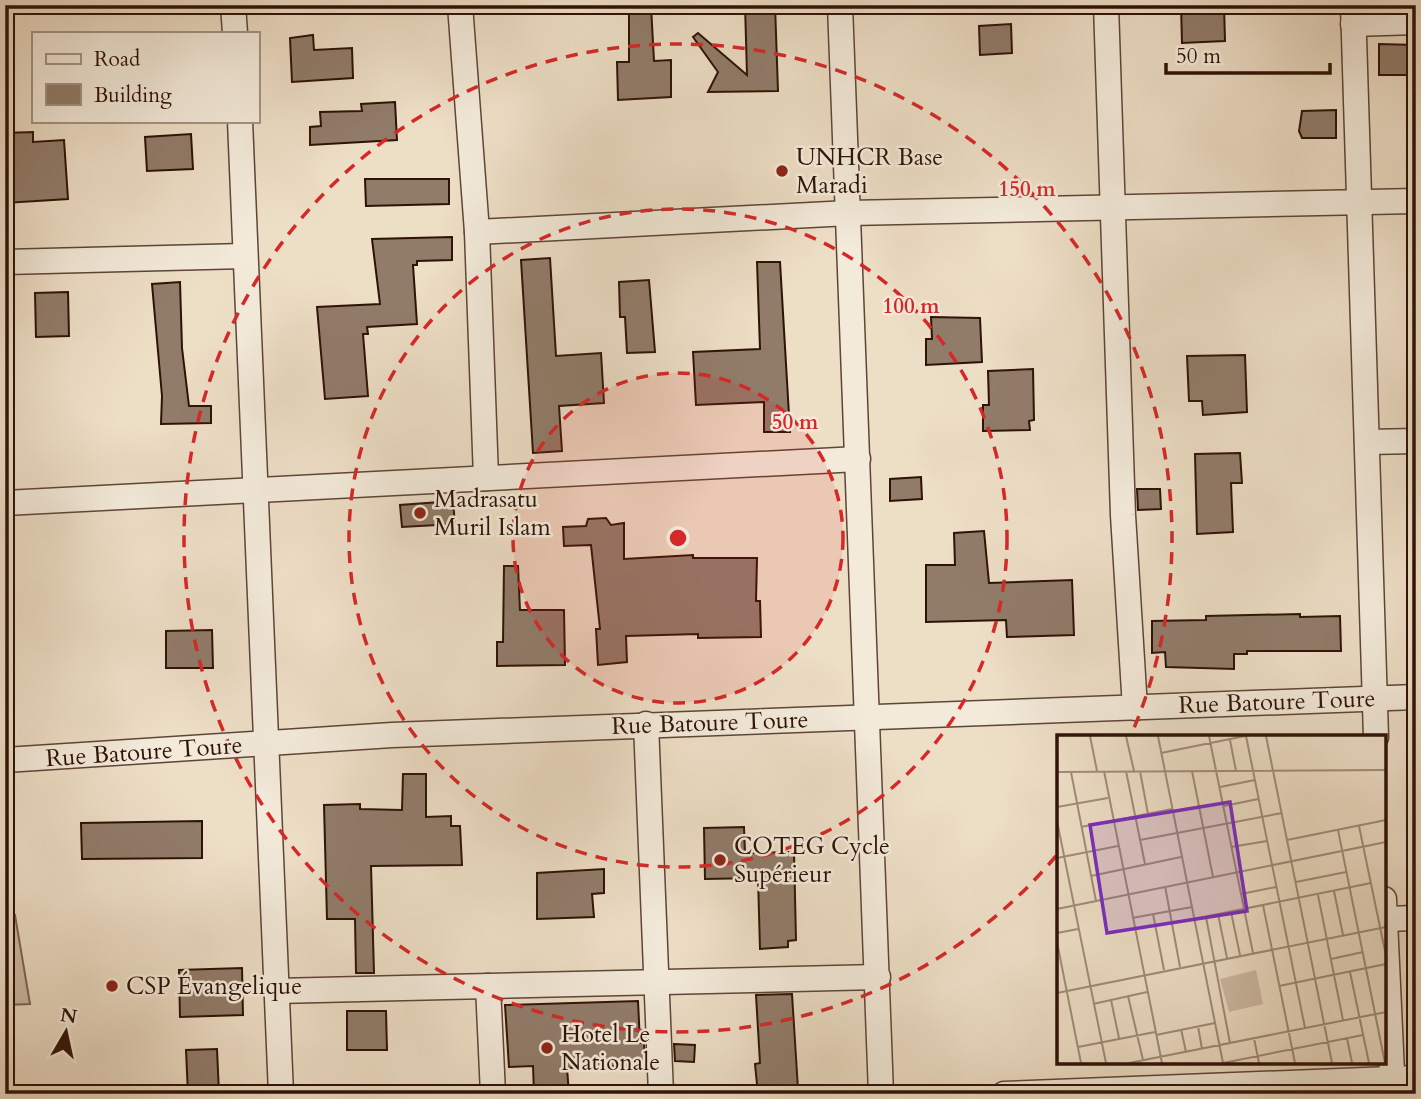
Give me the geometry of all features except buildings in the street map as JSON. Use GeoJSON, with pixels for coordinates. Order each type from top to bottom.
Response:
{"type":"FeatureCollection","features":[{"type":"Feature","properties":{"kind":"street"},"geometry":{"type":"LineString","coordinates":[[233,5],[235,32]]}},
{"type":"Feature","properties":{"kind":"street"},"geometry":{"type":"LineString","coordinates":[[460,5],[477,232],[486,478]]}},
{"type":"Feature","properties":{"kind":"street"},"geometry":{"type":"LineString","coordinates":[[841,5],[881,1094]]}},
{"type":"Feature","properties":{"kind":"street"},"geometry":{"type":"LineString","coordinates":[[1106,5],[1123,515],[1135,708]]}},
{"type":"Feature","properties":{"kind":"street"},"geometry":{"type":"LineString","coordinates":[[1376,735],[1353,15],[1416,22]]}},
{"type":"Feature","properties":{"kind":"street"},"geometry":{"type":"LineString","coordinates":[[240,122],[281,1094]]}},
{"type":"Feature","properties":{"kind":"street"},"geometry":{"type":"LineString","coordinates":[[477,232],[849,213],[1416,201]]}},
{"type":"Feature","properties":{"kind":"street"},"geometry":{"type":"LineString","coordinates":[[5,262],[245,257]]}},
{"type":"Feature","properties":{"kind":"street"},"geometry":{"type":"LineString","coordinates":[[1367,442],[1416,441]]}},
{"type":"Feature","properties":{"kind":"street"},"geometry":{"type":"LineString","coordinates":[[5,503],[858,459]]}},
{"type":"Feature","properties":{"kind":"street","name":"Rue Batoure Toure"},"geometry":{"type":"LineString","coordinates":[[5,760],[646,724],[869,719],[1416,696]]}},
{"type":"Feature","properties":{"kind":"street"},"geometry":{"type":"LineString","coordinates":[[646,724],[661,1094]]}},
{"type":"Feature","properties":{"kind":"street"},"geometry":{"type":"LineString","coordinates":[[1386,909],[1416,918]]}},
{"type":"Feature","properties":{"kind":"street"},"geometry":{"type":"LineString","coordinates":[[1004,1094],[1261,1089],[1400,1083],[1386,921]]}},
{"type":"Feature","properties":{"kind":"street"},"geometry":{"type":"LineString","coordinates":[[276,991],[878,977]]}},
{"type":"Feature","properties":{"kind":"street"},"geometry":{"type":"LineString","coordinates":[[488,986],[493,1094]]}},
{"type":"Feature","properties":{"kind":"shaded area"},"geometry":{"type":"Polygon","coordinates":[[[5,915],[15,915],[30,1004],[5,1005],[5,915]]]}},
{"type":"Feature","properties":{"kind":"place","name":"UNHCR Base Maradi"},"geometry":{"type":"Point","coordinates":[782,171]}},
{"type":"Feature","properties":{"kind":"place","name":"Madrasatu Muril Islam"},"geometry":{"type":"Point","coordinates":[420,513]}},
{"type":"Feature","properties":{"kind":"place","name":"COTEG Cycle Supérieur"},"geometry":{"type":"Point","coordinates":[720,860]}},
{"type":"Feature","properties":{"kind":"place","name":"CSP Évangelique"},"geometry":{"type":"Point","coordinates":[112,986]}},
{"type":"Feature","properties":{"kind":"place","name":"Hotel Le Nationale"},"geometry":{"type":"Point","coordinates":[547,1048]}}]}
